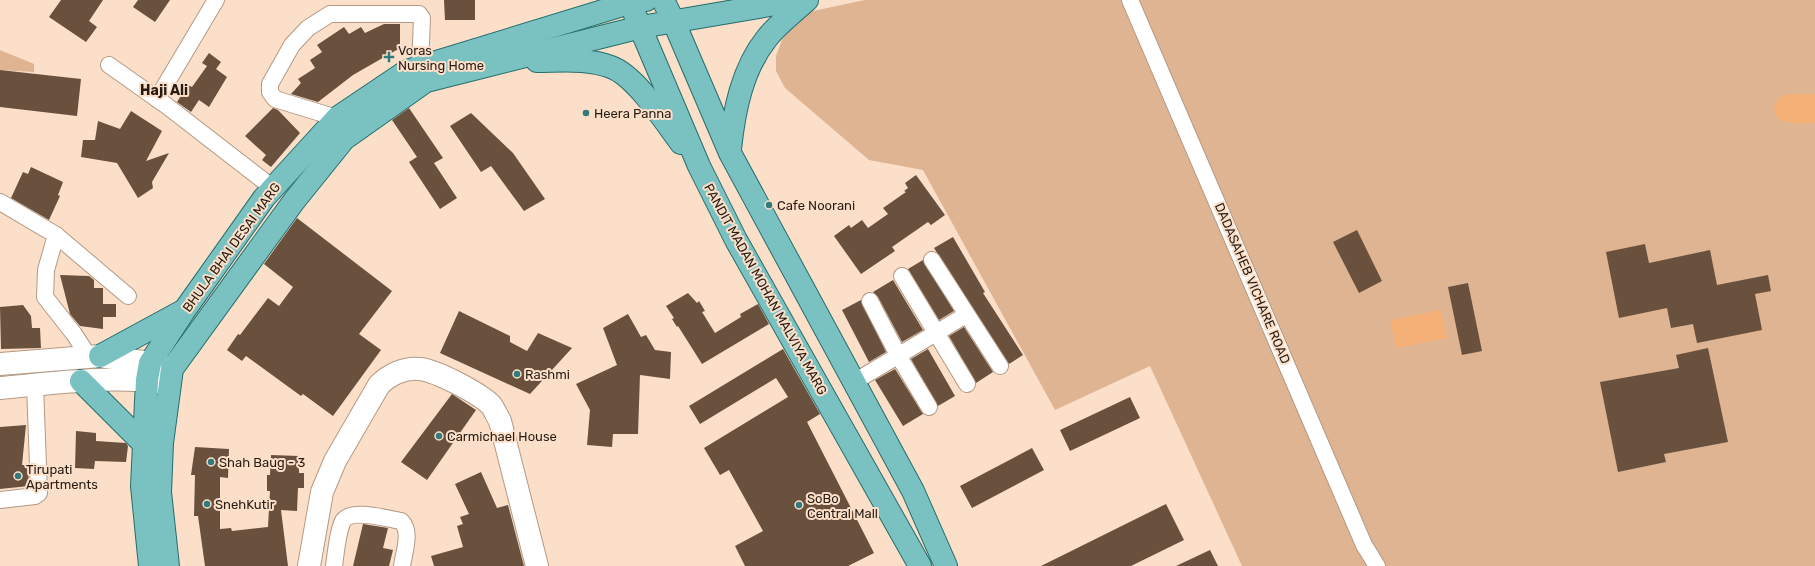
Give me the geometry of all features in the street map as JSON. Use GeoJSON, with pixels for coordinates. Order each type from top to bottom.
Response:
{"type":"FeatureCollection","features":[{"type":"Feature","properties":{"kind":"main road"},"geometry":{"type":"LineString","coordinates":[[663,0],[730,153],[913,491],[936,547],[946,566]]}},
{"type":"Feature","properties":{"kind":"main road","name":"BHULA BHAI DESAI MARG"},"geometry":{"type":"LineString","coordinates":[[171,376],[294,201],[344,139],[426,81],[641,26],[799,0]]}},
{"type":"Feature","properties":{"kind":"main road"},"geometry":{"type":"LineString","coordinates":[[730,153],[733,117],[740,89],[751,65],[766,38],[807,0]]}},
{"type":"Feature","properties":{"kind":"main road","name":"BHULA BHAI DESAI MARG"},"geometry":{"type":"LineString","coordinates":[[148,372],[184,311],[273,188],[337,118],[407,71],[635,1]]}},
{"type":"Feature","properties":{"kind":"main road","name":"PANDIT MADAN MOHAN MALVIYA MARG"},"geometry":{"type":"LineString","coordinates":[[635,1],[641,26],[699,166],[736,240],[917,562]]}},
{"type":"Feature","properties":{"kind":"main road"},"geometry":{"type":"LineString","coordinates":[[501,62],[584,61],[611,67],[631,80],[699,166]]}},
{"type":"Feature","properties":{"kind":"main road"},"geometry":{"type":"LineString","coordinates":[[95,357],[184,311]]}},
{"type":"Feature","properties":{"kind":"main road"},"geometry":{"type":"LineString","coordinates":[[803,358],[833,342]]}},
{"type":"Feature","properties":{"kind":"main road"},"geometry":{"type":"LineString","coordinates":[[148,372],[142,486],[150,566]]}},
{"type":"Feature","properties":{"kind":"main road"},"geometry":{"type":"LineString","coordinates":[[168,566],[160,492],[162,443],[171,376]]}},
{"type":"Feature","properties":{"kind":"main road"},"geometry":{"type":"LineString","coordinates":[[81,381],[144,444]]}},
{"type":"Feature","properties":{"kind":"street"},"geometry":{"type":"LineString","coordinates":[[157,99],[216,0]]}},
{"type":"Feature","properties":{"kind":"street","name":"DADASAHEB VICHARE ROAD"},"geometry":{"type":"LineString","coordinates":[[1130,0],[1364,545],[1377,566]]}},
{"type":"Feature","properties":{"kind":"street"},"geometry":{"type":"LineString","coordinates":[[337,118],[274,99],[270,92],[270,84],[292,45],[308,28],[330,14],[419,14],[422,18],[420,67]]}},
{"type":"Feature","properties":{"kind":"street"},"geometry":{"type":"LineString","coordinates":[[109,65],[157,99],[273,188]]}},
{"type":"Feature","properties":{"kind":"street"},"geometry":{"type":"LineString","coordinates":[[0,202],[56,235],[128,296]]}},
{"type":"Feature","properties":{"kind":"street"},"geometry":{"type":"LineString","coordinates":[[56,235],[46,270],[45,297],[74,334],[95,357]]}},
{"type":"Feature","properties":{"kind":"street"},"geometry":{"type":"LineString","coordinates":[[932,260],[1000,366]]}},
{"type":"Feature","properties":{"kind":"street"},"geometry":{"type":"LineString","coordinates":[[902,276],[967,384]]}},
{"type":"Feature","properties":{"kind":"street"},"geometry":{"type":"LineString","coordinates":[[870,301],[898,355],[929,407]]}},
{"type":"Feature","properties":{"kind":"street"},"geometry":{"type":"LineString","coordinates":[[854,382],[966,315]]}},
{"type":"Feature","properties":{"kind":"street"},"geometry":{"type":"LineString","coordinates":[[0,364],[95,357],[148,372],[171,376]]}},
{"type":"Feature","properties":{"kind":"street"},"geometry":{"type":"LineString","coordinates":[[309,566],[322,492],[335,461],[379,385],[385,379],[400,371],[420,369],[450,380],[491,406],[500,421],[537,566]]}},
{"type":"Feature","properties":{"kind":"street"},"geometry":{"type":"LineString","coordinates":[[0,388],[81,381],[148,372]]}},
{"type":"Feature","properties":{"kind":"street"},"geometry":{"type":"LineString","coordinates":[[0,500],[35,496],[39,493],[35,385]]}},
{"type":"Feature","properties":{"kind":"street"},"geometry":{"type":"LineString","coordinates":[[334,566],[343,522],[348,516],[357,514],[401,521],[405,525],[407,534],[402,566]]}},
{"type":"Feature","properties":{"kind":"street"},"geometry":{"type":"LineString","coordinates":[[917,562],[936,547]]}},
{"type":"Feature","properties":{"kind":"shaded area"},"geometry":{"type":"Polygon","coordinates":[[[865,0],[1815,0],[1815,566],[1242,566],[1150,366],[1055,410],[923,170],[869,160],[785,88],[776,71],[776,56],[782,40],[793,23],[813,11],[865,0]]]}},
{"type":"Feature","properties":{"kind":"shaded area"},"geometry":{"type":"Polygon","coordinates":[[[0,50],[34,64],[34,72],[0,70],[0,50]]]}},
{"type":"Feature","properties":{"kind":"shaded area"},"geometry":{"type":"Polygon","coordinates":[[[1788,94],[1815,94],[1815,123],[1789,123],[1780,120],[1776,116],[1774,108],[1778,100],[1788,94]]]}},
{"type":"Feature","properties":{"kind":"shaded area"},"geometry":{"type":"Polygon","coordinates":[[[1441,310],[1447,338],[1396,348],[1390,320],[1441,310]]]}},
{"type":"Feature","properties":{"kind":"building"},"geometry":{"type":"Polygon","coordinates":[[[61,0],[103,0],[89,21],[97,27],[86,42],[49,17],[61,0]]]}},
{"type":"Feature","properties":{"kind":"building"},"geometry":{"type":"Polygon","coordinates":[[[138,0],[170,0],[155,22],[133,7],[138,0]]]}},
{"type":"Feature","properties":{"kind":"building"},"geometry":{"type":"Polygon","coordinates":[[[444,0],[475,0],[475,20],[445,20],[444,0]]]}},
{"type":"Feature","properties":{"kind":"building"},"geometry":{"type":"Polygon","coordinates":[[[384,24],[400,24],[400,48],[353,75],[318,102],[291,94],[301,83],[298,79],[315,68],[310,60],[322,52],[317,45],[344,27],[349,34],[361,27],[365,33],[384,24]]]}},
{"type":"Feature","properties":{"kind":"building"},"geometry":{"type":"Polygon","coordinates":[[[209,53],[221,62],[216,69],[227,77],[209,107],[199,100],[191,112],[177,102],[188,85],[192,87],[207,66],[202,63],[209,53]]]}},
{"type":"Feature","properties":{"kind":"building"},"geometry":{"type":"Polygon","coordinates":[[[0,70],[81,79],[77,116],[0,107],[0,70]]]}},
{"type":"Feature","properties":{"kind":"building"},"geometry":{"type":"Polygon","coordinates":[[[273,108],[278,110],[300,133],[271,167],[262,160],[266,155],[245,136],[273,108]]]}},
{"type":"Feature","properties":{"kind":"building"},"geometry":{"type":"Polygon","coordinates":[[[409,108],[443,158],[434,163],[457,198],[440,209],[409,162],[417,157],[392,120],[409,108]]]}},
{"type":"Feature","properties":{"kind":"building"},"geometry":{"type":"Polygon","coordinates":[[[131,111],[162,131],[146,161],[169,153],[152,182],[153,188],[138,198],[117,163],[81,157],[83,140],[95,140],[98,121],[120,129],[131,111]]]}},
{"type":"Feature","properties":{"kind":"building"},"geometry":{"type":"Polygon","coordinates":[[[471,113],[513,153],[545,199],[524,211],[491,166],[481,172],[450,126],[471,113]]]}},
{"type":"Feature","properties":{"kind":"building"},"geometry":{"type":"Polygon","coordinates":[[[31,167],[63,182],[58,195],[60,196],[49,220],[11,198],[23,172],[28,174],[31,167]]]}},
{"type":"Feature","properties":{"kind":"building"},"geometry":{"type":"Polygon","coordinates":[[[916,175],[945,215],[931,225],[928,222],[892,247],[895,251],[861,274],[834,236],[849,225],[851,228],[862,220],[868,228],[888,214],[883,208],[906,192],[904,191],[908,188],[905,183],[916,175]]]}},
{"type":"Feature","properties":{"kind":"building"},"geometry":{"type":"Polygon","coordinates":[[[297,218],[392,291],[359,334],[381,350],[333,416],[303,394],[301,396],[246,356],[242,361],[227,350],[238,334],[240,335],[268,298],[279,306],[293,287],[264,264],[297,218]]]}},
{"type":"Feature","properties":{"kind":"building"},"geometry":{"type":"Polygon","coordinates":[[[1357,230],[1382,281],[1359,293],[1333,242],[1357,230]]]}},
{"type":"Feature","properties":{"kind":"building"},"geometry":{"type":"Polygon","coordinates":[[[953,237],[985,292],[983,293],[1023,355],[1009,364],[934,248],[953,237]]]}},
{"type":"Feature","properties":{"kind":"building"},"geometry":{"type":"Polygon","coordinates":[[[1645,244],[1649,263],[1710,250],[1717,285],[1768,275],[1771,291],[1755,294],[1762,330],[1697,343],[1693,324],[1671,328],[1667,308],[1619,318],[1606,252],[1645,244]]]}},
{"type":"Feature","properties":{"kind":"building"},"geometry":{"type":"Polygon","coordinates":[[[923,260],[954,311],[939,320],[908,269],[923,260]]]}},
{"type":"Feature","properties":{"kind":"building"},"geometry":{"type":"Polygon","coordinates":[[[60,275],[89,276],[94,280],[94,288],[103,288],[103,304],[116,304],[116,317],[103,317],[103,329],[80,326],[70,314],[60,275]]]}},
{"type":"Feature","properties":{"kind":"building"},"geometry":{"type":"Polygon","coordinates":[[[893,280],[923,330],[902,342],[878,297],[873,292],[893,280]]]}},
{"type":"Feature","properties":{"kind":"building"},"geometry":{"type":"Polygon","coordinates":[[[1468,283],[1482,351],[1462,355],[1448,287],[1468,283]]]}},
{"type":"Feature","properties":{"kind":"building"},"geometry":{"type":"Polygon","coordinates":[[[688,293],[697,303],[699,301],[705,311],[702,312],[715,333],[741,317],[740,314],[758,304],[769,324],[702,364],[672,319],[674,318],[666,306],[688,293]]]}},
{"type":"Feature","properties":{"kind":"building"},"geometry":{"type":"Polygon","coordinates":[[[861,300],[886,352],[869,362],[842,310],[861,300]]]}},
{"type":"Feature","properties":{"kind":"building"},"geometry":{"type":"Polygon","coordinates":[[[23,305],[31,316],[32,328],[40,328],[41,348],[1,349],[0,307],[23,305]]]}},
{"type":"Feature","properties":{"kind":"building","name":"Rashmi"},"geometry":{"type":"Polygon","coordinates":[[[459,311],[510,336],[510,342],[527,351],[538,333],[572,348],[530,394],[440,353],[459,311]]]}},
{"type":"Feature","properties":{"kind":"building"},"geometry":{"type":"Polygon","coordinates":[[[628,314],[641,337],[646,335],[655,350],[671,352],[670,379],[640,375],[638,434],[613,434],[612,447],[587,445],[590,410],[576,384],[617,365],[603,328],[628,314]]]}},
{"type":"Feature","properties":{"kind":"building"},"geometry":{"type":"Polygon","coordinates":[[[964,327],[993,372],[976,383],[949,336],[964,327]]]}},
{"type":"Feature","properties":{"kind":"building"},"geometry":{"type":"Polygon","coordinates":[[[1708,348],[1728,442],[1664,454],[1666,462],[1618,472],[1600,382],[1679,368],[1676,355],[1708,348]]]}},
{"type":"Feature","properties":{"kind":"building"},"geometry":{"type":"Polygon","coordinates":[[[783,349],[820,414],[807,422],[874,553],[848,566],[745,566],[735,546],[763,531],[729,470],[720,475],[704,448],[788,397],[776,378],[700,424],[689,406],[783,349]]]}},
{"type":"Feature","properties":{"kind":"building"},"geometry":{"type":"Polygon","coordinates":[[[928,349],[955,396],[938,406],[911,359],[928,349]]]}},
{"type":"Feature","properties":{"kind":"building"},"geometry":{"type":"Polygon","coordinates":[[[895,369],[923,414],[903,426],[875,380],[895,369]]]}},
{"type":"Feature","properties":{"kind":"building","name":"Carmichael House"},"geometry":{"type":"Polygon","coordinates":[[[452,394],[476,410],[427,480],[401,462],[452,394]]]}},
{"type":"Feature","properties":{"kind":"building"},"geometry":{"type":"Polygon","coordinates":[[[1130,397],[1140,418],[1070,451],[1060,430],[1130,397]]]}},
{"type":"Feature","properties":{"kind":"building"},"geometry":{"type":"Polygon","coordinates":[[[26,425],[22,465],[28,465],[29,486],[0,489],[0,427],[26,425]]]}},
{"type":"Feature","properties":{"kind":"building"},"geometry":{"type":"Polygon","coordinates":[[[76,431],[96,433],[96,441],[126,443],[128,446],[126,462],[95,461],[94,469],[75,468],[76,431]]]}},
{"type":"Feature","properties":{"kind":"building"},"geometry":{"type":"Polygon","coordinates":[[[195,447],[229,449],[228,478],[220,477],[220,529],[231,528],[232,531],[268,527],[270,491],[267,491],[267,475],[270,475],[271,455],[299,456],[299,473],[304,473],[304,488],[298,488],[297,511],[281,510],[288,566],[205,566],[198,516],[194,516],[195,475],[191,475],[195,447]]]}},
{"type":"Feature","properties":{"kind":"building"},"geometry":{"type":"Polygon","coordinates":[[[1032,448],[1044,470],[972,508],[960,486],[1032,448]]]}},
{"type":"Feature","properties":{"kind":"building"},"geometry":{"type":"Polygon","coordinates":[[[481,472],[497,508],[508,505],[524,566],[434,566],[431,556],[463,547],[457,526],[463,524],[460,517],[469,514],[455,484],[481,472]]]}},
{"type":"Feature","properties":{"kind":"building"},"geometry":{"type":"Polygon","coordinates":[[[1166,504],[1184,540],[1131,566],[1041,566],[1166,504]]]}},
{"type":"Feature","properties":{"kind":"building"},"geometry":{"type":"Polygon","coordinates":[[[363,524],[388,528],[383,548],[393,550],[389,566],[353,566],[363,524]]]}},
{"type":"Feature","properties":{"kind":"building"},"geometry":{"type":"Polygon","coordinates":[[[1210,550],[1218,566],[1176,566],[1210,550]]]}},
{"type":"Feature","properties":{"kind":"place","name":"Voras Nursing Home"},"geometry":{"type":"Point","coordinates":[389,57]}},
{"type":"Feature","properties":{"kind":"place","name":"Heera Panna"},"geometry":{"type":"Point","coordinates":[586,113]}},
{"type":"Feature","properties":{"kind":"place","name":"Cafe Noorani"},"geometry":{"type":"Point","coordinates":[769,205]}},
{"type":"Feature","properties":{"kind":"place","name":"Rashmi"},"geometry":{"type":"Point","coordinates":[517,374]}},
{"type":"Feature","properties":{"kind":"place","name":"Carmichael House"},"geometry":{"type":"Point","coordinates":[439,436]}},
{"type":"Feature","properties":{"kind":"place","name":"Shah Baug - 3"},"geometry":{"type":"Point","coordinates":[211,462]}},
{"type":"Feature","properties":{"kind":"place","name":"Tirupati Apartments"},"geometry":{"type":"Point","coordinates":[18,476]}},
{"type":"Feature","properties":{"kind":"place","name":"SnehKutir"},"geometry":{"type":"Point","coordinates":[207,504]}},
{"type":"Feature","properties":{"kind":"place","name":"SoBo Central Mall"},"geometry":{"type":"Point","coordinates":[799,505]}},
{"type":"Feature","properties":{"kind":"district","name":"Haji Ali"},"geometry":{"type":"Point","coordinates":[164,90]}}]}
